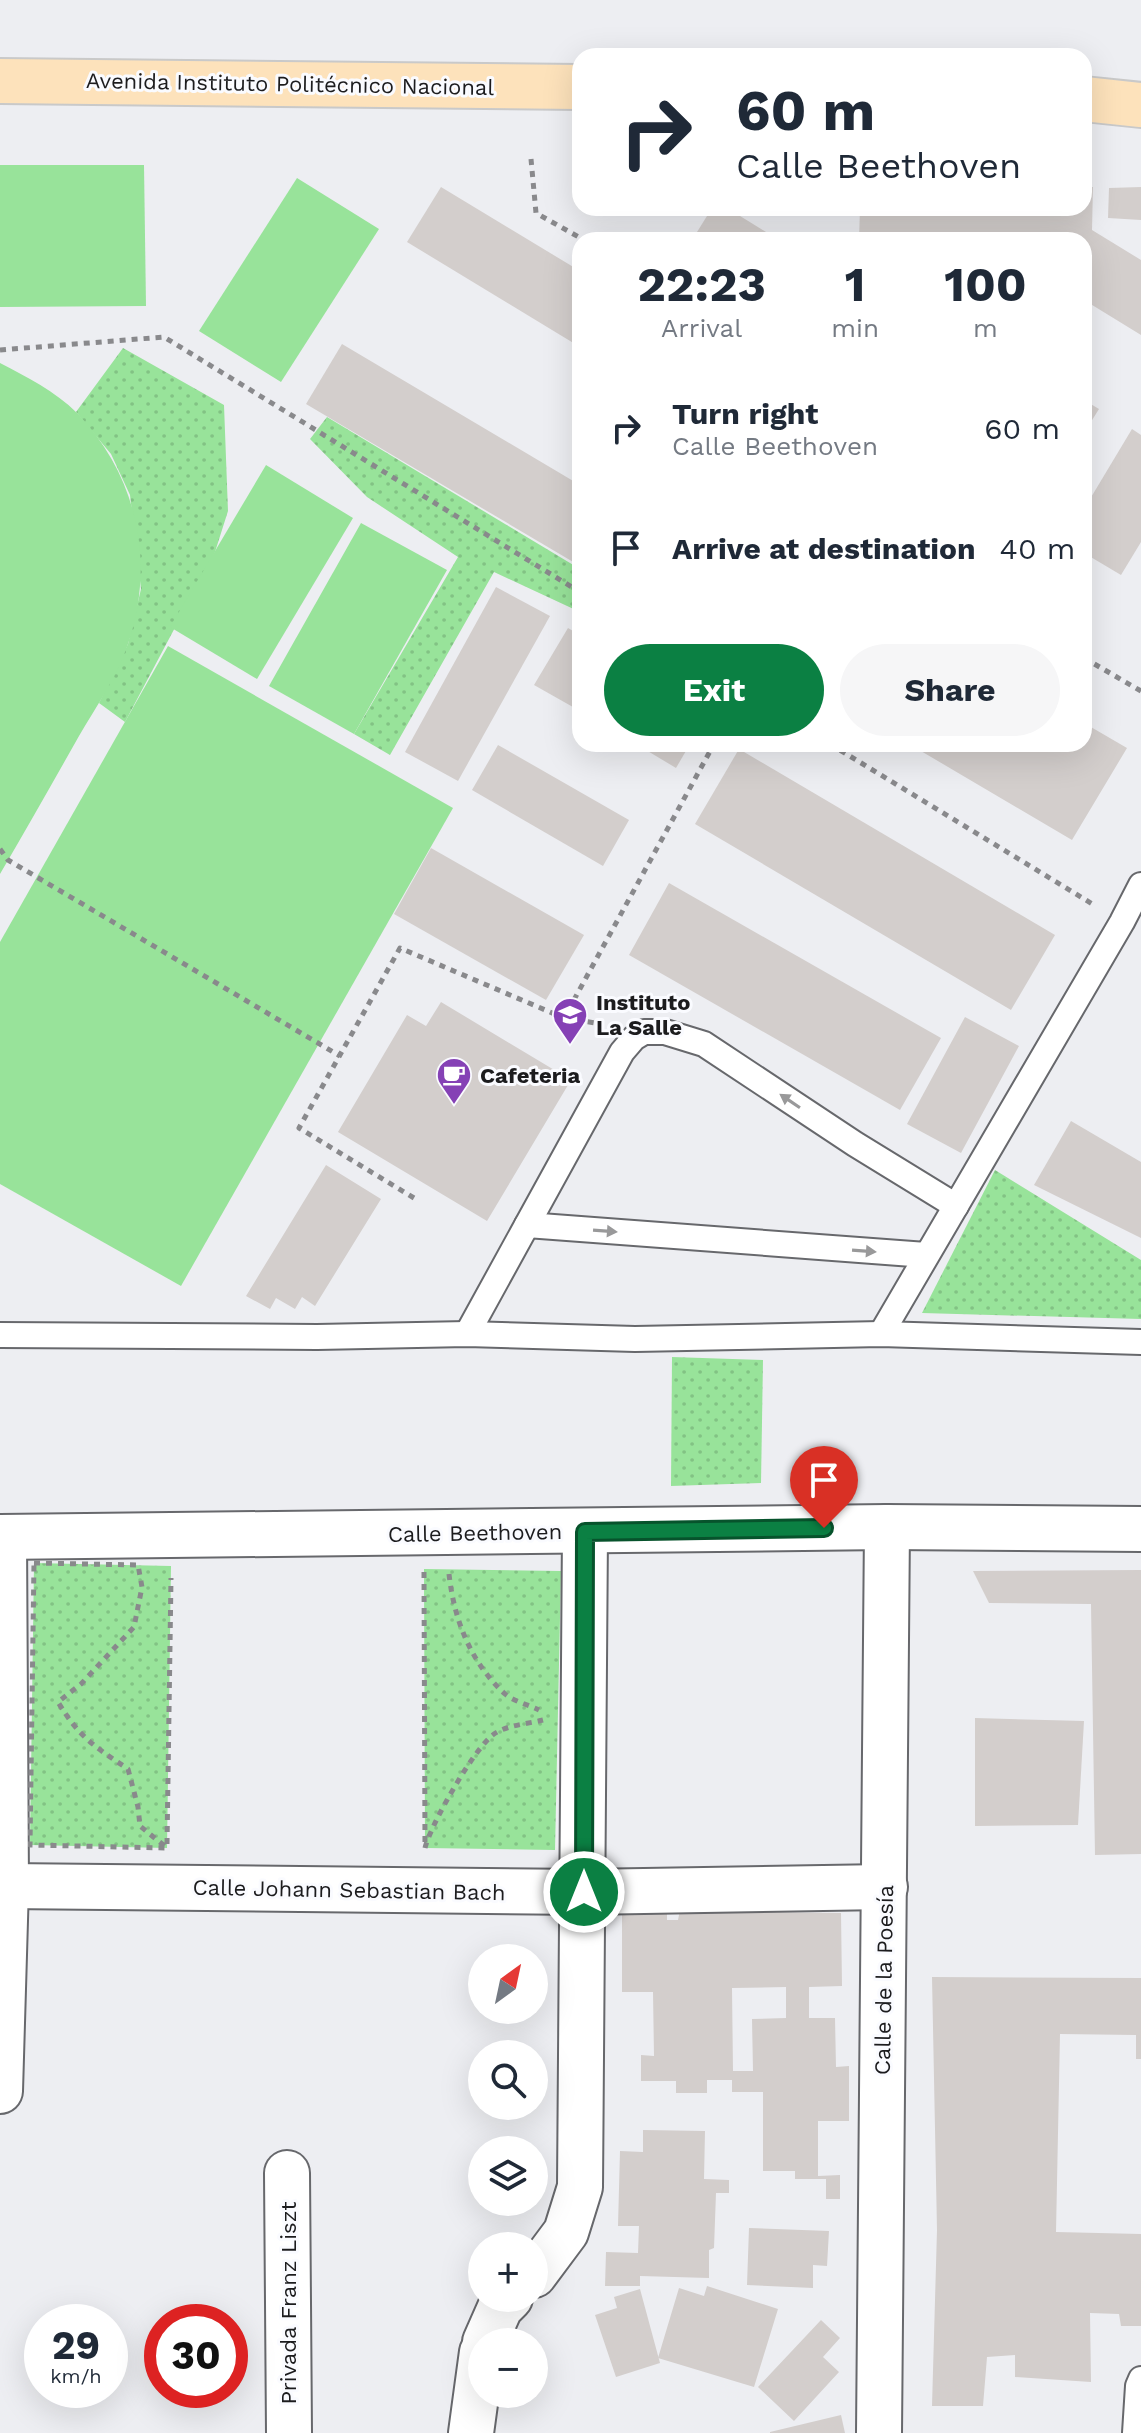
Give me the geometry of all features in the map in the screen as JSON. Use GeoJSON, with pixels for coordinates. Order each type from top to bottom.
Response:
{"type":"FeatureCollection","features":[{"type":"Feature","properties":{"kind":"main road","name":"Avenida Instituto Politécnico Nacional"},"geometry":{"type":"LineString","coordinates":[[0,81],[572,87]]}},
{"type":"Feature","properties":{"kind":"main road"},"geometry":{"type":"LineString","coordinates":[[1092,100],[1141,105]]}},
{"type":"Feature","properties":{"kind":"street","name":"Calle Beethoven"},"geometry":{"type":"LineString","coordinates":[[2,1537],[887,1527],[1141,1529]]}},
{"type":"Feature","properties":{"kind":"street","name":"Calle de la Poesía"},"geometry":{"type":"LineString","coordinates":[[879,2433],[887,1527]]}},
{"type":"Feature","properties":{"kind":"street"},"geometry":{"type":"LineString","coordinates":[[548,2256],[566,2232],[580,2187],[585,1532]]}},
{"type":"Feature","properties":{"kind":"street"},"geometry":{"type":"LineString","coordinates":[[0,2091],[6,1886],[2,1537]]}},
{"type":"Feature","properties":{"kind":"street","name":"Calle Johann Sebastian Bach"},"geometry":{"type":"LineString","coordinates":[[6,1886],[584,1892],[885,1887]]}},
{"type":"Feature","properties":{"kind":"street","name":"Privada Franz Liszt"},"geometry":{"type":"LineString","coordinates":[[287,2173],[289,2433]]}},
{"type":"Feature","properties":{"kind":"street"},"geometry":{"type":"LineString","coordinates":[[471,2433],[474,2408]]}},
{"type":"Feature","properties":{"kind":"lane"},"geometry":{"type":"LineString","coordinates":[[881,1334],[1141,885]]}},
{"type":"Feature","properties":{"kind":"lane"},"geometry":{"type":"LineString","coordinates":[[467,1334],[622,1052],[644,1032],[656,1031],[704,1044],[855,1144],[956,1206]]}},
{"type":"Feature","properties":{"kind":"lane"},"geometry":{"type":"LineString","coordinates":[[527,1225],[926,1255]]}},
{"type":"Feature","properties":{"kind":"lane"},"geometry":{"type":"LineString","coordinates":[[0,1335],[317,1337],[467,1334],[635,1339],[881,1334],[1141,1342]]}},
{"type":"Feature","properties":{"kind":"lane"},"geometry":{"type":"LineString","coordinates":[[1135,2433],[1141,2379]]}},
{"type":"Feature","properties":{"kind":"path"},"geometry":{"type":"LineString","coordinates":[[531,159],[536,213],[572,233]]}},
{"type":"Feature","properties":{"kind":"path"},"geometry":{"type":"LineString","coordinates":[[0,350],[164,337],[572,587]]}},
{"type":"Feature","properties":{"kind":"path"},"geometry":{"type":"LineString","coordinates":[[1092,663],[1141,691]]}},
{"type":"Feature","properties":{"kind":"path"},"geometry":{"type":"LineString","coordinates":[[414,1198],[299,1128],[400,948],[564,1018],[710,752]]}},
{"type":"Feature","properties":{"kind":"path"},"geometry":{"type":"LineString","coordinates":[[843,752],[1122,922]]}},
{"type":"Feature","properties":{"kind":"path"},"geometry":{"type":"LineString","coordinates":[[0,849],[8,860],[340,1056]]}},
{"type":"Feature","properties":{"kind":"path"},"geometry":{"type":"LineString","coordinates":[[149,1565],[34,1563],[30,1845],[167,1848]]}},
{"type":"Feature","properties":{"kind":"path"},"geometry":{"type":"LineString","coordinates":[[138,1565],[142,1587],[134,1627],[81,1684],[58,1702],[88,1743],[128,1769],[140,1826],[167,1848]]}},
{"type":"Feature","properties":{"kind":"path"},"geometry":{"type":"LineString","coordinates":[[167,1848],[171,1566]]}},
{"type":"Feature","properties":{"kind":"path"},"geometry":{"type":"LineString","coordinates":[[425,1848],[424,1569],[436,1569]]}},
{"type":"Feature","properties":{"kind":"path"},"geometry":{"type":"LineString","coordinates":[[449,1569],[452,1604],[468,1648],[506,1696],[545,1712]]}},
{"type":"Feature","properties":{"kind":"path"},"geometry":{"type":"LineString","coordinates":[[425,1848],[435,1821],[455,1787],[492,1735],[509,1727],[545,1720]]}},
{"type":"Feature","properties":{"kind":"path"},"geometry":{"type":"LineString","coordinates":[[425,1848],[439,1848]]}},
{"type":"Feature","properties":{"kind":"green space"},"geometry":{"type":"Polygon","coordinates":[[[0,165],[144,165],[146,306],[0,307],[0,165]]]}},
{"type":"Feature","properties":{"kind":"green space"},"geometry":{"type":"Polygon","coordinates":[[[297,178],[379,229],[281,382],[199,331],[297,178]]]}},
{"type":"Feature","properties":{"kind":"green space"},"geometry":{"type":"Polygon","coordinates":[[[123,348],[224,405],[228,511],[215,552],[125,722],[99,703],[128,644],[141,589],[130,495],[111,454],[76,412],[123,348]]]}},
{"type":"Feature","properties":{"kind":"green space"},"geometry":{"type":"Polygon","coordinates":[[[0,363],[59,398],[98,437],[127,492],[136,521],[140,582],[136,613],[118,668],[0,874],[0,363]]]}},
{"type":"Feature","properties":{"kind":"green space"},"geometry":{"type":"Polygon","coordinates":[[[327,417],[572,564],[572,608],[494,572],[390,755],[354,734],[458,557],[367,497],[310,439],[327,417]]]}},
{"type":"Feature","properties":{"kind":"green space"},"geometry":{"type":"Polygon","coordinates":[[[266,465],[353,518],[257,679],[170,627],[266,465]]]}},
{"type":"Feature","properties":{"kind":"green space"},"geometry":{"type":"Polygon","coordinates":[[[361,523],[447,570],[354,734],[269,686],[361,523]]]}},
{"type":"Feature","properties":{"kind":"green space"},"geometry":{"type":"Polygon","coordinates":[[[168,646],[453,808],[181,1286],[0,1184],[0,942],[168,646]]]}},
{"type":"Feature","properties":{"kind":"green space"},"geometry":{"type":"Polygon","coordinates":[[[995,1170],[1141,1260],[1141,1319],[922,1313],[995,1170]]]}},
{"type":"Feature","properties":{"kind":"green space"},"geometry":{"type":"Polygon","coordinates":[[[672,1357],[763,1360],[761,1483],[671,1486],[672,1357]]]}},
{"type":"Feature","properties":{"kind":"green space"},"geometry":{"type":"Polygon","coordinates":[[[34,1563],[171,1566],[167,1848],[30,1845],[34,1563]]]}},
{"type":"Feature","properties":{"kind":"green space"},"geometry":{"type":"Polygon","coordinates":[[[424,1569],[561,1571],[555,1850],[425,1848],[424,1569]]]}},
{"type":"Feature","properties":{"kind":"building"},"geometry":{"type":"Polygon","coordinates":[[[441,187],[572,266],[572,342],[407,242],[441,187]]]}},
{"type":"Feature","properties":{"kind":"building"},"geometry":{"type":"Polygon","coordinates":[[[1093,187],[1092,230],[1141,260],[1141,335],[1092,305],[1092,232],[859,232],[860,216],[1092,216],[1093,187]]]}},
{"type":"Feature","properties":{"kind":"building"},"geometry":{"type":"Polygon","coordinates":[[[1141,187],[1141,220],[1108,218],[1109,188],[1141,187]]]}},
{"type":"Feature","properties":{"kind":"building"},"geometry":{"type":"Polygon","coordinates":[[[707,216],[740,216],[766,232],[697,232],[707,216]]]}},
{"type":"Feature","properties":{"kind":"building"},"geometry":{"type":"Polygon","coordinates":[[[342,344],[572,480],[572,561],[306,404],[342,344]]]}},
{"type":"Feature","properties":{"kind":"building"},"geometry":{"type":"Polygon","coordinates":[[[1092,405],[1099,409],[1092,420],[1092,405]]]}},
{"type":"Feature","properties":{"kind":"building"},"geometry":{"type":"Polygon","coordinates":[[[1132,429],[1141,435],[1141,542],[1121,575],[1092,558],[1092,496],[1132,429]]]}},
{"type":"Feature","properties":{"kind":"building"},"geometry":{"type":"Polygon","coordinates":[[[496,587],[550,616],[458,781],[405,752],[496,587]]]}},
{"type":"Feature","properties":{"kind":"building"},"geometry":{"type":"Polygon","coordinates":[[[568,628],[572,630],[572,706],[534,685],[568,628]]]}},
{"type":"Feature","properties":{"kind":"building"},"geometry":{"type":"Polygon","coordinates":[[[1092,728],[1127,748],[1072,840],[923,752],[1092,752],[1092,728]]]}},
{"type":"Feature","properties":{"kind":"building"},"geometry":{"type":"Polygon","coordinates":[[[498,745],[629,820],[603,866],[472,790],[498,745]]]}},
{"type":"Feature","properties":{"kind":"building"},"geometry":{"type":"Polygon","coordinates":[[[649,752],[685,752],[676,768],[649,752]]]}},
{"type":"Feature","properties":{"kind":"building"},"geometry":{"type":"Polygon","coordinates":[[[737,752],[744,752],[1055,935],[1011,1010],[695,824],[737,752]]]}},
{"type":"Feature","properties":{"kind":"building"},"geometry":{"type":"Polygon","coordinates":[[[431,848],[584,935],[546,1000],[394,914],[431,848]]]}},
{"type":"Feature","properties":{"kind":"building"},"geometry":{"type":"Polygon","coordinates":[[[669,883],[941,1038],[900,1110],[629,955],[669,883]]]}},
{"type":"Feature","properties":{"kind":"building","name":"Cafeteria"},"geometry":{"type":"Polygon","coordinates":[[[441,1002],[571,1080],[487,1221],[338,1132],[407,1015],[426,1026],[441,1002]]]}},
{"type":"Feature","properties":{"kind":"building"},"geometry":{"type":"Polygon","coordinates":[[[965,1017],[1019,1046],[961,1153],[907,1124],[965,1017]]]}},
{"type":"Feature","properties":{"kind":"building"},"geometry":{"type":"Polygon","coordinates":[[[1071,1121],[1141,1162],[1141,1238],[1034,1185],[1071,1121]]]}},
{"type":"Feature","properties":{"kind":"building"},"geometry":{"type":"Polygon","coordinates":[[[326,1165],[381,1199],[315,1306],[302,1297],[295,1309],[276,1298],[270,1309],[246,1296],[326,1165]]]}},
{"type":"Feature","properties":{"kind":"building"},"geometry":{"type":"Polygon","coordinates":[[[1141,1570],[1141,1854],[1095,1855],[1091,1604],[989,1603],[973,1571],[1141,1570]]]}},
{"type":"Feature","properties":{"kind":"building"},"geometry":{"type":"Polygon","coordinates":[[[975,1718],[1084,1721],[1078,1825],[975,1826],[975,1718]]]}},
{"type":"Feature","properties":{"kind":"building"},"geometry":{"type":"Polygon","coordinates":[[[753,1900],[753,1912],[841,1913],[842,1986],[809,1987],[809,2018],[835,2018],[836,2067],[849,2066],[849,2121],[818,2121],[818,2176],[840,2175],[840,2199],[826,2199],[826,2179],[795,2179],[795,2171],[763,2171],[763,2092],[732,2092],[732,2080],[707,2080],[707,2093],[676,2093],[676,2081],[641,2081],[641,2055],[654,2056],[653,1992],[622,1992],[622,1911],[667,1911],[667,1920],[678,1920],[680,1910],[753,1900]],[[786,1987],[732,1988],[733,2071],[753,2071],[752,2019],[786,2018],[786,1987]]]}},
{"type":"Feature","properties":{"kind":"building"},"geometry":{"type":"Polygon","coordinates":[[[932,1977],[1141,1978],[1141,2059],[1136,2059],[1136,2035],[1060,2034],[1056,2232],[1141,2234],[1141,2326],[1121,2326],[1119,2314],[1090,2313],[1091,2382],[1015,2377],[1015,2355],[987,2357],[983,2406],[932,2406],[937,2230],[932,1977]]]}},
{"type":"Feature","properties":{"kind":"building"},"geometry":{"type":"Polygon","coordinates":[[[643,2130],[705,2131],[704,2179],[729,2180],[729,2193],[716,2193],[714,2248],[709,2250],[709,2278],[640,2276],[640,2286],[605,2286],[606,2252],[638,2253],[639,2226],[618,2226],[620,2151],[643,2152],[643,2130]]]}},
{"type":"Feature","properties":{"kind":"building"},"geometry":{"type":"Polygon","coordinates":[[[749,2228],[829,2231],[827,2266],[813,2265],[813,2288],[747,2285],[749,2228]]]}},
{"type":"Feature","properties":{"kind":"building"},"geometry":{"type":"Polygon","coordinates":[[[707,2286],[778,2309],[754,2387],[658,2358],[679,2288],[704,2296],[707,2286]]]}},
{"type":"Feature","properties":{"kind":"building"},"geometry":{"type":"Polygon","coordinates":[[[640,2289],[660,2363],[616,2377],[595,2315],[617,2308],[614,2297],[640,2289]]]}},
{"type":"Feature","properties":{"kind":"building"},"geometry":{"type":"Polygon","coordinates":[[[821,2320],[840,2338],[823,2357],[839,2372],[794,2421],[758,2387],[821,2320]]]}},
{"type":"Feature","properties":{"kind":"building"},"geometry":{"type":"Polygon","coordinates":[[[841,2415],[845,2433],[770,2433],[770,2432],[841,2415]]]}},
{"type":"Feature","properties":{"kind":"place","name":"Instituto La Salle"},"geometry":{"type":"Point","coordinates":[570,1046]}},
{"type":"Feature","properties":{"kind":"place","name":"Cafeteria"},"geometry":{"type":"Point","coordinates":[454,1106]}},
{"type":"Feature","properties":{"kind":"route"},"geometry":{"type":"LineString","coordinates":[[584,1892],[585,1532],[824,1528]]}}]}
